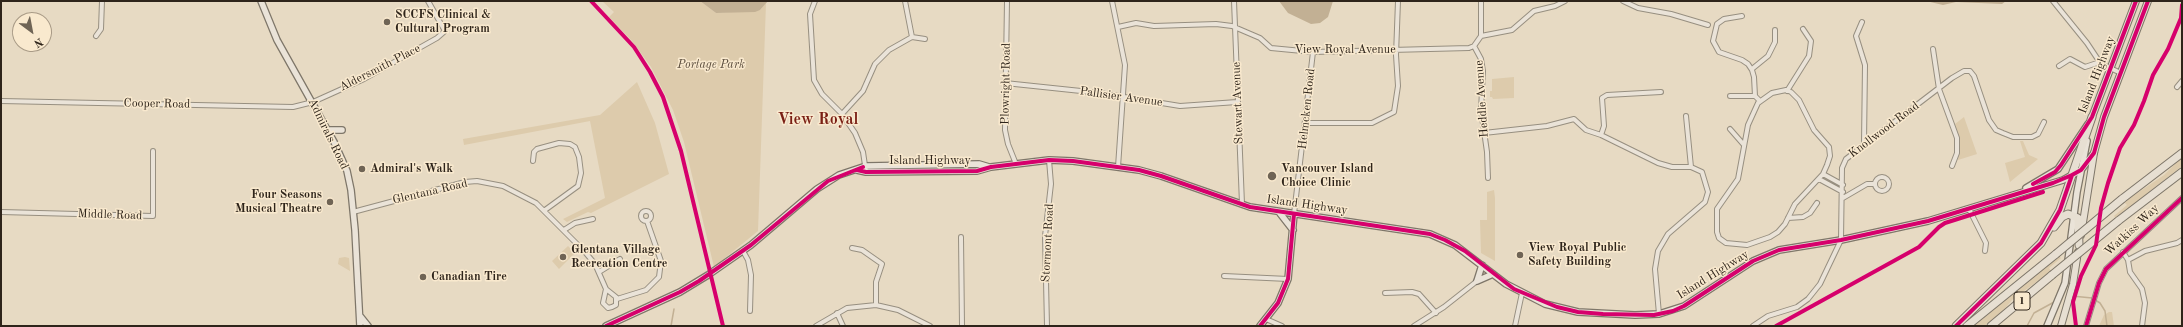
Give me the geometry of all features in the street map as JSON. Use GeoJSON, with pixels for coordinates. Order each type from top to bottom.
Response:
{"type":"FeatureCollection","features":[{"type":"Feature","properties":{"kind":"highway"},"geometry":{"type":"LineString","coordinates":[[2041,243],[2060,210],[2092,117]]}},
{"type":"Feature","properties":{"kind":"highway","name":"1"},"geometry":{"type":"LineString","coordinates":[[1967,326],[2122,199],[2182,153]]}},
{"type":"Feature","properties":{"kind":"highway","name":"1"},"geometry":{"type":"LineString","coordinates":[[1991,326],[2118,220],[2182,172]]}},
{"type":"Feature","properties":{"kind":"highway"},"geometry":{"type":"LineString","coordinates":[[1956,326],[2041,243],[2062,217],[2068,214],[2074,215],[2078,218],[2079,245]]}},
{"type":"Feature","properties":{"kind":"main road","name":"Admirals Road"},"geometry":{"type":"LineString","coordinates":[[261,1],[277,40],[328,130],[347,171],[353,212],[360,326]]}},
{"type":"Feature","properties":{"kind":"main road","name":"Island Highway"},"geometry":{"type":"LineString","coordinates":[[2013,194],[2040,181],[2058,169],[2092,117],[2136,1]]}},
{"type":"Feature","properties":{"kind":"main road","name":"Island Highway"},"geometry":{"type":"LineString","coordinates":[[606,326],[680,292],[743,252],[828,181],[857,170],[979,164],[991,167],[1049,160],[1118,167],[1161,176],[1242,204],[1279,212],[1430,234],[1455,245],[1522,294],[1545,304],[1578,312],[1635,315],[1659,314],[1673,311],[1696,300],[1753,261],[1779,250],[1842,240],[1969,209],[2072,176],[2081,170],[2094,153],[2104,117],[2148,1]]}},
{"type":"Feature","properties":{"kind":"main road"},"geometry":{"type":"LineString","coordinates":[[2047,326],[2055,310],[2065,283],[2081,170],[2092,117]]}},
{"type":"Feature","properties":{"kind":"main road"},"geometry":{"type":"LineString","coordinates":[[328,130],[342,130],[334,142]]}},
{"type":"Feature","properties":{"kind":"main road"},"geometry":{"type":"LineString","coordinates":[[2061,326],[2072,287],[2094,153]]}},
{"type":"Feature","properties":{"kind":"main road"},"geometry":{"type":"LineString","coordinates":[[1279,212],[1293,230]]}},
{"type":"Feature","properties":{"kind":"main road","name":"Helmcken Road"},"geometry":{"type":"LineString","coordinates":[[1260,326],[1283,294],[1288,279],[1294,214]]}},
{"type":"Feature","properties":{"kind":"main road"},"geometry":{"type":"LineString","coordinates":[[1477,281],[1482,265]]}},
{"type":"Feature","properties":{"kind":"main road"},"geometry":{"type":"LineString","coordinates":[[1477,281],[1493,274]]}},
{"type":"Feature","properties":{"kind":"main road"},"geometry":{"type":"LineString","coordinates":[[360,316],[368,326]]}},
{"type":"Feature","properties":{"kind":"street"},"geometry":{"type":"LineString","coordinates":[[96,36],[101,29],[102,1]]}},
{"type":"Feature","properties":{"kind":"street","name":"Aldersmith Place"},"geometry":{"type":"LineString","coordinates":[[313,102],[383,69],[432,42],[445,31],[428,1]]}},
{"type":"Feature","properties":{"kind":"street"},"geometry":{"type":"LineString","coordinates":[[815,1],[810,14],[814,80],[822,94],[842,114],[862,145],[866,169]]}},
{"type":"Feature","properties":{"kind":"street"},"geometry":{"type":"LineString","coordinates":[[905,1],[912,37]]}},
{"type":"Feature","properties":{"kind":"street","name":"Plowright Road"},"geometry":{"type":"LineString","coordinates":[[1008,1],[1005,130],[1016,164]]}},
{"type":"Feature","properties":{"kind":"street"},"geometry":{"type":"LineString","coordinates":[[1112,1],[1125,65],[1124,98],[1118,167]]}},
{"type":"Feature","properties":{"kind":"street","name":"Stewart Avenue"},"geometry":{"type":"LineString","coordinates":[[1234,1],[1242,204]]}},
{"type":"Feature","properties":{"kind":"street"},"geometry":{"type":"LineString","coordinates":[[1306,123],[1372,123],[1394,112],[1398,86],[1398,1]]}},
{"type":"Feature","properties":{"kind":"street"},"geometry":{"type":"LineString","coordinates":[[1474,46],[1481,36],[1481,1]]}},
{"type":"Feature","properties":{"kind":"street"},"geometry":{"type":"LineString","coordinates":[[1481,36],[1512,30],[1534,11],[1555,6],[1565,1]]}},
{"type":"Feature","properties":{"kind":"street"},"geometry":{"type":"LineString","coordinates":[[1623,1],[1638,8],[1671,14],[1708,25]]}},
{"type":"Feature","properties":{"kind":"street"},"geometry":{"type":"LineString","coordinates":[[2052,1],[2087,43],[2100,62],[2120,73]]}},
{"type":"Feature","properties":{"kind":"street"},"geometry":{"type":"LineString","coordinates":[[1742,16],[1724,19],[1717,24],[1713,41],[1718,52],[1742,60],[1752,69],[1755,96],[1760,101]]}},
{"type":"Feature","properties":{"kind":"street"},"geometry":{"type":"LineString","coordinates":[[1862,22],[1856,36],[1865,65],[1864,143]]}},
{"type":"Feature","properties":{"kind":"street","name":"View Royal Avenue"},"geometry":{"type":"LineString","coordinates":[[1118,27],[1136,24],[1154,26],[1216,24],[1235,26],[1260,38],[1271,48],[1313,52],[1469,48],[1474,46]]}},
{"type":"Feature","properties":{"kind":"street"},"geometry":{"type":"LineString","coordinates":[[1787,91],[1809,56],[1811,41],[1803,29]]}},
{"type":"Feature","properties":{"kind":"street"},"geometry":{"type":"LineString","coordinates":[[1752,69],[1768,56],[1775,42],[1775,30]]}},
{"type":"Feature","properties":{"kind":"street"},"geometry":{"type":"LineString","coordinates":[[842,114],[863,91],[875,64],[888,50],[912,37],[925,39]]}},
{"type":"Feature","properties":{"kind":"street","name":"Heddle Avenue"},"geometry":{"type":"LineString","coordinates":[[1474,46],[1480,59],[1483,71],[1481,110],[1488,178]]}},
{"type":"Feature","properties":{"kind":"street"},"geometry":{"type":"LineString","coordinates":[[1933,49],[1939,89],[1957,138],[1957,153],[1952,166]]}},
{"type":"Feature","properties":{"kind":"street","name":"Helmcken Road"},"geometry":{"type":"LineString","coordinates":[[1294,214],[1306,123],[1313,52]]}},
{"type":"Feature","properties":{"kind":"street"},"geometry":{"type":"LineString","coordinates":[[2059,66],[2070,59],[2085,67],[2100,62]]}},
{"type":"Feature","properties":{"kind":"street","name":"Knollwood Road"},"geometry":{"type":"LineString","coordinates":[[1842,240],[1842,185],[1844,162],[1864,143],[1952,78],[1964,71],[1970,71],[1974,76],[1989,120],[1996,130],[2013,137],[2023,138],[2038,134],[2044,122]]}},
{"type":"Feature","properties":{"kind":"street"},"geometry":{"type":"LineString","coordinates":[[2176,87],[2182,81]]}},
{"type":"Feature","properties":{"kind":"street","name":"Pallisier Avenue"},"geometry":{"type":"LineString","coordinates":[[1005,83],[1180,106],[1238,102]]}},
{"type":"Feature","properties":{"kind":"street"},"geometry":{"type":"LineString","coordinates":[[1778,90],[1787,91],[1799,100],[1814,130],[1829,147],[1830,156],[1823,174],[1795,204],[1788,218],[1778,232],[1760,241],[1747,244],[1726,243],[1719,238],[1717,232],[1717,209],[1738,179],[1748,125],[1760,101],[1778,90]]}},
{"type":"Feature","properties":{"kind":"street"},"geometry":{"type":"LineString","coordinates":[[1601,135],[1604,126],[1602,98],[1607,95],[1661,92]]}},
{"type":"Feature","properties":{"kind":"street"},"geometry":{"type":"LineString","coordinates":[[1730,96],[1755,96]]}},
{"type":"Feature","properties":{"kind":"street","name":"Cooper Road"},"geometry":{"type":"LineString","coordinates":[[1,100],[293,107],[313,102]]}},
{"type":"Feature","properties":{"kind":"street"},"geometry":{"type":"LineString","coordinates":[[1686,116],[1691,167]]}},
{"type":"Feature","properties":{"kind":"street"},"geometry":{"type":"LineString","coordinates":[[1484,133],[1547,126],[1574,119],[1586,130],[1601,135],[1658,163],[1672,167],[1691,167],[1699,170],[1703,175],[1708,188],[1708,196],[1700,208],[1668,234],[1658,251],[1655,269],[1659,314]]}},
{"type":"Feature","properties":{"kind":"street"},"geometry":{"type":"LineString","coordinates":[[1730,128],[1744,145]]}},
{"type":"Feature","properties":{"kind":"street"},"geometry":{"type":"LineString","coordinates":[[533,161],[534,152],[537,149],[559,143],[570,144],[574,147],[579,157],[581,173],[578,186],[544,210]]}},
{"type":"Feature","properties":{"kind":"street","name":"Middle Road"},"geometry":{"type":"LineString","coordinates":[[1,212],[152,216],[153,151]]}},
{"type":"Feature","properties":{"kind":"street","name":"Stormont Road"},"geometry":{"type":"LineString","coordinates":[[1047,326],[1045,236],[1051,184],[1049,160]]}},
{"type":"Feature","properties":{"kind":"street"},"geometry":{"type":"LineString","coordinates":[[1823,174],[1842,185]]}},
{"type":"Feature","properties":{"kind":"street"},"geometry":{"type":"LineString","coordinates":[[1819,179],[1843,192]]}},
{"type":"Feature","properties":{"kind":"street","name":"Glentana Road"},"geometry":{"type":"LineString","coordinates":[[353,212],[437,188],[474,181],[498,185],[518,192],[544,210],[590,257],[599,272],[606,289],[613,293],[617,299],[616,305],[612,307],[604,306],[602,299],[606,289]]}},
{"type":"Feature","properties":{"kind":"street"},"geometry":{"type":"LineString","coordinates":[[1843,198],[1867,184],[1875,184]]}},
{"type":"Feature","properties":{"kind":"street","name":"Watkiss Way"},"geometry":{"type":"LineString","coordinates":[[2086,326],[2097,289],[2106,269],[2182,198]]}},
{"type":"Feature","properties":{"kind":"street"},"geometry":{"type":"LineString","coordinates":[[1788,218],[1803,217],[1810,213],[1817,203]]}},
{"type":"Feature","properties":{"kind":"street"},"geometry":{"type":"LineString","coordinates":[[1969,209],[1986,243],[1985,251]]}},
{"type":"Feature","properties":{"kind":"street"},"geometry":{"type":"LineString","coordinates":[[564,230],[575,223],[593,219]]}},
{"type":"Feature","properties":{"kind":"street"},"geometry":{"type":"LineString","coordinates":[[617,299],[646,290],[659,277],[661,261],[647,220]]}},
{"type":"Feature","properties":{"kind":"street"},"geometry":{"type":"LineString","coordinates":[[961,237],[962,326]]}},
{"type":"Feature","properties":{"kind":"street"},"geometry":{"type":"LineString","coordinates":[[1753,326],[1768,316],[1797,307],[1808,299],[1820,284],[1842,240]]}},
{"type":"Feature","properties":{"kind":"street"},"geometry":{"type":"LineString","coordinates":[[2128,260],[2145,251],[2177,244],[2182,240]]}},
{"type":"Feature","properties":{"kind":"street"},"geometry":{"type":"LineString","coordinates":[[852,248],[862,250],[882,264],[876,282],[876,305]]}},
{"type":"Feature","properties":{"kind":"street"},"geometry":{"type":"LineString","coordinates":[[743,252],[748,260],[751,275],[750,311]]}},
{"type":"Feature","properties":{"kind":"street"},"geometry":{"type":"LineString","coordinates":[[2123,252],[2128,260],[2130,272],[2142,289],[2145,303],[2142,326]]}},
{"type":"Feature","properties":{"kind":"street"},"geometry":{"type":"LineString","coordinates":[[599,272],[620,259]]}},
{"type":"Feature","properties":{"kind":"street"},"geometry":{"type":"LineString","coordinates":[[1224,276],[1288,279]]}},
{"type":"Feature","properties":{"kind":"street"},"geometry":{"type":"LineString","coordinates":[[1414,326],[1436,313],[1477,281]]}},
{"type":"Feature","properties":{"kind":"street"},"geometry":{"type":"LineString","coordinates":[[1386,292],[1412,292],[1419,294],[1436,313]]}},
{"type":"Feature","properties":{"kind":"street"},"geometry":{"type":"LineString","coordinates":[[1515,326],[1522,294]]}},
{"type":"Feature","properties":{"kind":"street"},"geometry":{"type":"LineString","coordinates":[[816,326],[837,313],[857,306],[876,305],[898,310],[930,326]]}},
{"type":"Feature","properties":{"kind":"street"},"geometry":{"type":"LineString","coordinates":[[837,313],[843,326]]}},
{"type":"Feature","properties":{"kind":"street"},"geometry":{"type":"LineString","coordinates":[[1266,319],[1282,326]]}},
{"type":"Feature","properties":{"kind":"green space","name":"Portage Park"},"geometry":{"type":"Polygon","coordinates":[[[602,1],[700,1],[716,13],[760,10],[766,3],[758,231],[714,267],[684,142],[673,110],[651,67],[632,41],[609,17],[614,12],[602,1]]]}},
{"type":"Feature","properties":{"kind":"green space"},"geometry":{"type":"Polygon","coordinates":[[[1514,77],[1514,98],[1493,99],[1490,97],[1490,91],[1492,91],[1492,79],[1514,77]]]}},
{"type":"Feature","properties":{"kind":"green space"},"geometry":{"type":"Polygon","coordinates":[[[637,82],[655,123],[669,174],[591,213],[588,212],[567,222],[563,219],[605,198],[590,121],[464,145],[463,139],[600,115],[637,82]]]}},
{"type":"Feature","properties":{"kind":"green space"},"geometry":{"type":"Polygon","coordinates":[[[1964,117],[1977,154],[1958,160],[1959,140],[1955,124],[1964,117]]]}},
{"type":"Feature","properties":{"kind":"green space"},"geometry":{"type":"Polygon","coordinates":[[[2020,141],[2023,141],[2029,155],[2038,159],[2010,182],[2005,163],[2025,157],[2020,141]]]}},
{"type":"Feature","properties":{"kind":"green space"},"geometry":{"type":"Polygon","coordinates":[[[2182,157],[2182,166],[2116,218],[2114,216],[2127,205],[2124,202],[2164,175],[2182,157]]]}},
{"type":"Feature","properties":{"kind":"green space"},"geometry":{"type":"Polygon","coordinates":[[[1494,190],[1495,261],[1481,253],[1480,220],[1487,220],[1487,192],[1494,190]]]}},
{"type":"Feature","properties":{"kind":"green space","name":"Glentana Village Recreation Centre"},"geometry":{"type":"Polygon","coordinates":[[[568,246],[575,253],[559,269],[552,261],[568,246]]]}},
{"type":"Feature","properties":{"kind":"green space"},"geometry":{"type":"Polygon","coordinates":[[[2059,256],[2061,258],[2049,268],[2051,271],[2012,300],[2002,312],[1984,326],[1974,326],[2059,256]]]}},
{"type":"Feature","properties":{"kind":"green space"},"geometry":{"type":"Polygon","coordinates":[[[339,258],[349,258],[350,271],[338,264],[339,258]]]}},
{"type":"Feature","properties":{"kind":"green space"},"geometry":{"type":"Polygon","coordinates":[[[2112,312],[2114,326],[2099,326],[2104,315],[2112,312]]]}},
{"type":"Feature","properties":{"kind":"shaded area"},"geometry":{"type":"Polygon","coordinates":[[[700,1],[768,1],[760,10],[755,12],[716,13],[700,1]]]}},
{"type":"Feature","properties":{"kind":"shaded area"},"geometry":{"type":"Polygon","coordinates":[[[1279,1],[1333,1],[1328,17],[1320,23],[1311,24],[1288,13],[1279,1]]]}},
{"type":"Feature","properties":{"kind":"shaded area"},"geometry":{"type":"Polygon","coordinates":[[[1926,1],[2006,1],[2002,4],[1956,2],[1943,5],[1926,1]]]}},
{"type":"Feature","properties":{"kind":"waterway"},"geometry":{"type":"LineString","coordinates":[[2072,296],[2092,298],[2100,303],[2105,311],[2107,326]]}},
{"type":"Feature","properties":{"kind":"waterway"},"geometry":{"type":"LineString","coordinates":[[2027,326],[2034,313],[2056,301]]}},
{"type":"Feature","properties":{"kind":"waterway"},"geometry":{"type":"LineString","coordinates":[[671,326],[674,309]]}},
{"type":"Feature","properties":{"kind":"cycle path"},"geometry":{"type":"LineString","coordinates":[[591,1],[634,47],[650,72],[663,97],[681,151],[723,326]]}},
{"type":"Feature","properties":{"kind":"cycle path"},"geometry":{"type":"LineString","coordinates":[[2033,184],[2055,172],[2092,117],[2136,1]]}},
{"type":"Feature","properties":{"kind":"cycle path"},"geometry":{"type":"LineString","coordinates":[[857,170],[866,172],[977,171],[991,167],[1049,160],[1073,161],[1139,170],[1161,176],[1250,207],[1430,234],[1465,251],[1514,289],[1557,307],[1578,312],[1654,315],[1673,311],[1684,306],[1753,261],[1779,250],[1841,240],[1928,221],[2053,183],[2081,170],[2094,153],[2104,117],[2148,1]]}},
{"type":"Feature","properties":{"kind":"cycle path"},"geometry":{"type":"LineString","coordinates":[[2076,326],[2073,302],[2081,276],[2096,245],[2101,208],[2108,183],[2120,148],[2134,125],[2153,75],[2168,49],[2181,18],[2182,5]]}},
{"type":"Feature","properties":{"kind":"cycle path"},"geometry":{"type":"LineString","coordinates":[[606,326],[680,292],[699,281],[751,245],[828,181],[863,167]]}},
{"type":"Feature","properties":{"kind":"cycle path"},"geometry":{"type":"LineString","coordinates":[[1956,326],[2041,243],[2060,210],[2072,175]]}},
{"type":"Feature","properties":{"kind":"cycle path"},"geometry":{"type":"LineString","coordinates":[[1776,326],[1919,247],[1945,223],[2043,192]]}},
{"type":"Feature","properties":{"kind":"cycle path"},"geometry":{"type":"LineString","coordinates":[[2086,326],[2099,283],[2106,269],[2182,198]]}},
{"type":"Feature","properties":{"kind":"cycle path"},"geometry":{"type":"LineString","coordinates":[[1260,326],[1278,303],[1288,279],[1294,214]]}},
{"type":"Feature","properties":{"kind":"place","name":"SCCFS Clinical & Cultural Program"},"geometry":{"type":"Point","coordinates":[387,22]}},
{"type":"Feature","properties":{"kind":"place","name":"Admiral's Walk"},"geometry":{"type":"Point","coordinates":[362,169]}},
{"type":"Feature","properties":{"kind":"place","name":"Vancouver Island Choice Clinic"},"geometry":{"type":"Point","coordinates":[1272,176]}},
{"type":"Feature","properties":{"kind":"place","name":"Four Seasons Musical Theatre"},"geometry":{"type":"Point","coordinates":[330,202]}},
{"type":"Feature","properties":{"kind":"place","name":"View Royal Public Safety Building"},"geometry":{"type":"Point","coordinates":[1520,255]}},
{"type":"Feature","properties":{"kind":"place","name":"Glentana Village Recreation Centre"},"geometry":{"type":"Point","coordinates":[563,257]}},
{"type":"Feature","properties":{"kind":"place","name":"Canadian Tire"},"geometry":{"type":"Point","coordinates":[423,277]}},
{"type":"Feature","properties":{"kind":"district","name":"View Royal"},"geometry":{"type":"Point","coordinates":[818,120]}}]}
